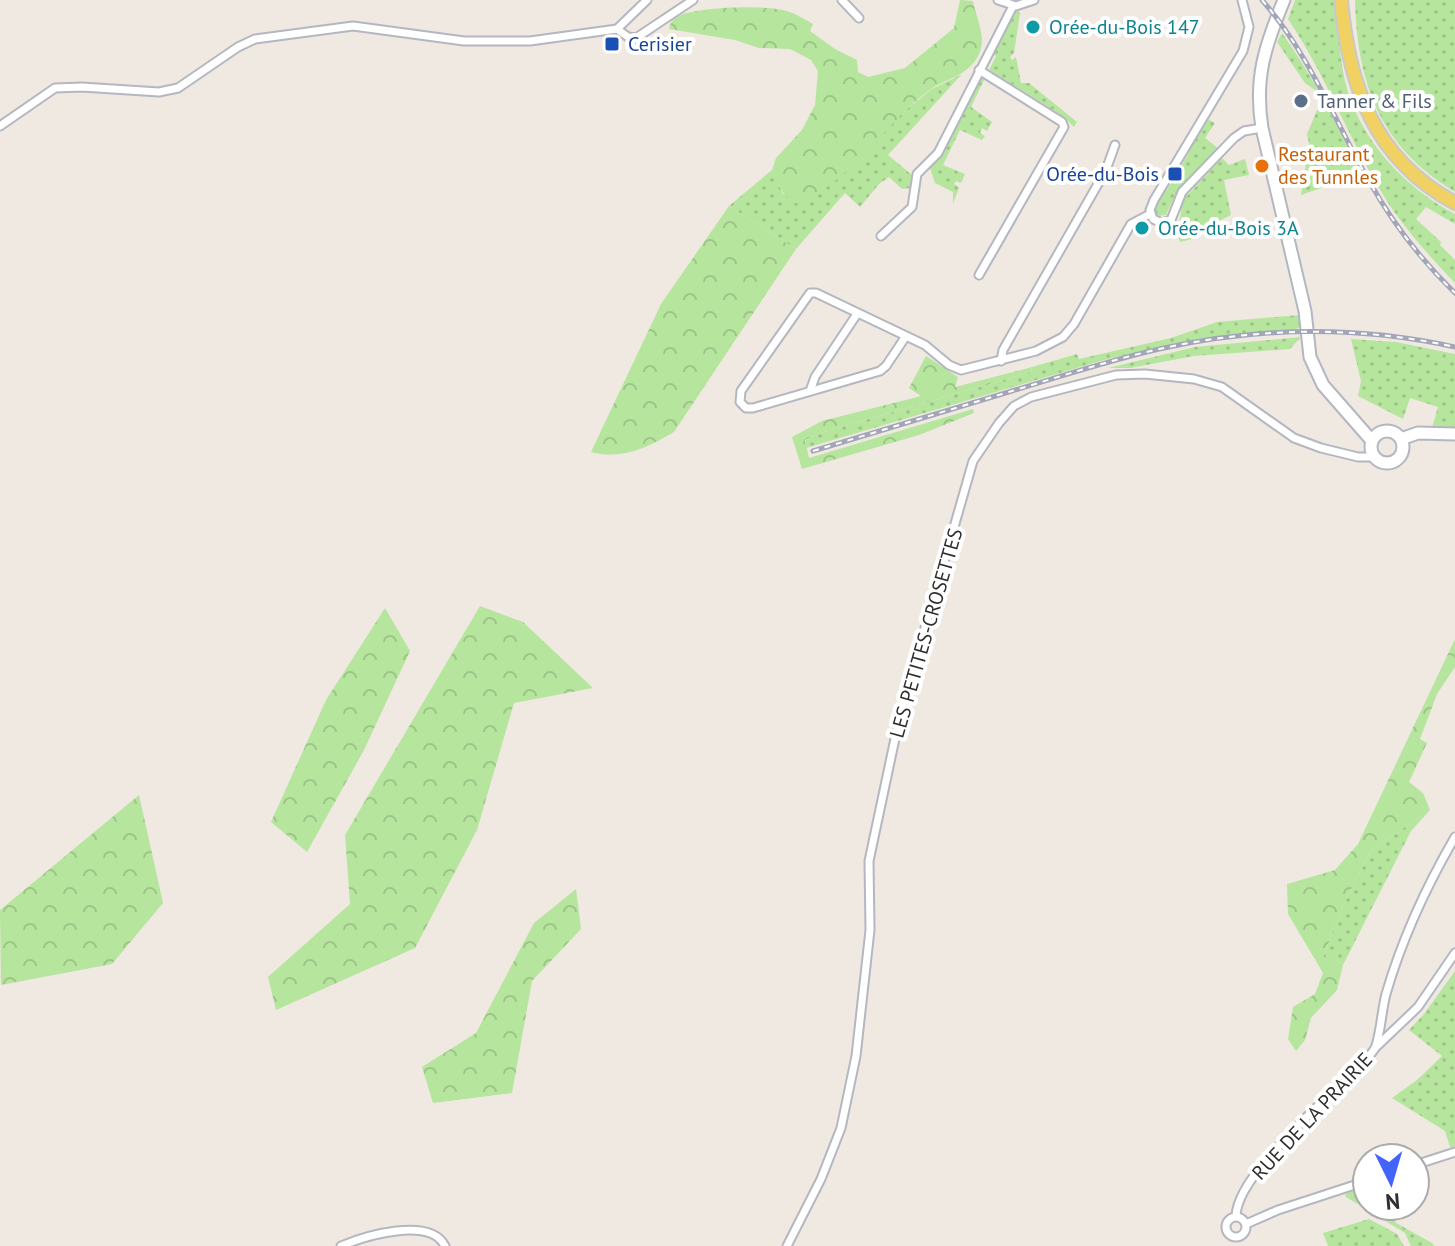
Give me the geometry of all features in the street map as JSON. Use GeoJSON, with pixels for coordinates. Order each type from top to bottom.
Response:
{"type":"FeatureCollection","features":[{"type":"Feature","properties":{"kind":"main road"},"geometry":{"type":"LineString","coordinates":[[1284,0],[1260,66],[1262,128],[1305,310],[1310,357],[1323,385],[1372,441]]}},
{"type":"Feature","properties":{"kind":"main road"},"geometry":{"type":"LineString","coordinates":[[1341,0],[1356,85],[1375,127],[1409,171],[1455,203]]}},
{"type":"Feature","properties":{"kind":"main road"},"geometry":{"type":"LineString","coordinates":[[1347,33],[1349,0]]}},
{"type":"Feature","properties":{"kind":"main road"},"geometry":{"type":"LineString","coordinates":[[1384,431],[1396,433],[1401,439],[1403,448],[1396,459],[1383,462],[1374,457],[1372,441],[1384,431]]}},
{"type":"Feature","properties":{"kind":"main road"},"geometry":{"type":"LineString","coordinates":[[1401,439],[1418,433],[1455,434]]}},
{"type":"Feature","properties":{"kind":"street"},"geometry":{"type":"LineString","coordinates":[[0,126],[55,88],[69,86],[159,92],[178,88],[238,47],[264,38],[353,26],[444,39],[496,42],[556,38],[617,29],[647,0]]}},
{"type":"Feature","properties":{"kind":"street"},"geometry":{"type":"LineString","coordinates":[[617,29],[628,37],[636,38],[693,0]]}},
{"type":"Feature","properties":{"kind":"street"},"geometry":{"type":"LineString","coordinates":[[842,0],[859,18]]}},
{"type":"Feature","properties":{"kind":"street"},"geometry":{"type":"LineString","coordinates":[[998,0],[1013,6],[1022,6],[1034,0]]}},
{"type":"Feature","properties":{"kind":"street"},"geometry":{"type":"LineString","coordinates":[[906,336],[883,369],[751,409],[741,404],[739,397],[749,378],[808,294],[816,293],[906,336],[958,369],[969,369],[1047,347],[1066,334],[1131,224],[1150,214],[1164,181],[1243,51],[1249,27],[1242,0]]}},
{"type":"Feature","properties":{"kind":"street"},"geometry":{"type":"LineString","coordinates":[[881,236],[912,207],[917,174],[938,153],[1013,6]]}},
{"type":"Feature","properties":{"kind":"street"},"geometry":{"type":"LineString","coordinates":[[979,70],[1062,122],[1064,127],[979,275]]}},
{"type":"Feature","properties":{"kind":"street"},"geometry":{"type":"LineString","coordinates":[[1150,214],[1156,222],[1169,222],[1179,196],[1234,138],[1244,131],[1262,128]]}},
{"type":"Feature","properties":{"kind":"street"},"geometry":{"type":"LineString","coordinates":[[1001,361],[1003,350],[1106,170],[1115,145]]}},
{"type":"Feature","properties":{"kind":"street"},"geometry":{"type":"LineString","coordinates":[[810,391],[815,377],[857,314]]}},
{"type":"Feature","properties":{"kind":"street","name":"LES PETITES-CROSETTES"},"geometry":{"type":"LineString","coordinates":[[787,1246],[821,1179],[841,1128],[856,1056],[870,930],[869,861],[900,715],[973,461],[999,423],[1014,406],[1042,393],[1116,375],[1145,374],[1194,379],[1222,387],[1294,438],[1358,457],[1374,457]]}},
{"type":"Feature","properties":{"kind":"street","name":"RUE DE LA PRAIRIE"},"geometry":{"type":"LineString","coordinates":[[1236,1216],[1236,1209],[1246,1189],[1259,1170],[1286,1138],[1375,1048],[1386,993],[1412,919],[1455,837]]}},
{"type":"Feature","properties":{"kind":"street"},"geometry":{"type":"LineString","coordinates":[[1375,1048],[1418,1007],[1455,953]]}},
{"type":"Feature","properties":{"kind":"street"},"geometry":{"type":"LineString","coordinates":[[1431,1160],[1455,1152]]}},
{"type":"Feature","properties":{"kind":"street"},"geometry":{"type":"LineString","coordinates":[[1233,1237],[1243,1234],[1246,1224],[1278,1210],[1351,1186]]}},
{"type":"Feature","properties":{"kind":"street"},"geometry":{"type":"LineString","coordinates":[[1233,1237],[1227,1231],[1229,1219],[1236,1216],[1246,1224]]}},
{"type":"Feature","properties":{"kind":"street"},"geometry":{"type":"LineString","coordinates":[[341,1246],[377,1234],[416,1231],[436,1235],[445,1246]]}},
{"type":"Feature","properties":{"kind":"street"},"geometry":{"type":"LineString","coordinates":[[1232,1246],[1233,1237]]}},
{"type":"Feature","properties":{"kind":"green space"},"geometry":{"type":"Polygon","coordinates":[[[960,0],[973,1],[980,28],[981,48],[975,61],[920,97],[853,166],[801,205],[782,191],[772,170],[776,158],[802,130],[815,105],[818,71],[811,60],[790,49],[759,48],[735,40],[669,29],[674,19],[681,15],[704,10],[767,8],[793,13],[813,24],[810,31],[857,60],[858,72],[868,77],[905,68],[954,28],[960,0]]]}},
{"type":"Feature","properties":{"kind":"green space"},"geometry":{"type":"Polygon","coordinates":[[[1295,0],[1335,0],[1345,81],[1365,130],[1404,178],[1455,214],[1455,224],[1426,207],[1416,219],[1455,260],[1455,283],[1402,222],[1380,190],[1288,19],[1295,0]]]}},
{"type":"Feature","properties":{"kind":"green space"},"geometry":{"type":"Polygon","coordinates":[[[1355,0],[1455,0],[1455,192],[1408,155],[1378,111],[1361,59],[1355,0]]]}},
{"type":"Feature","properties":{"kind":"green space"},"geometry":{"type":"Polygon","coordinates":[[[1017,10],[1020,13],[1014,53],[1010,57],[1012,60],[1016,57],[1021,83],[1029,83],[1077,122],[1074,127],[1063,116],[989,70],[996,56],[990,53],[1012,13],[1017,10]]]}},
{"type":"Feature","properties":{"kind":"green space"},"geometry":{"type":"Polygon","coordinates":[[[1282,33],[1320,94],[1305,83],[1277,42],[1282,33]]]}},
{"type":"Feature","properties":{"kind":"green space"},"geometry":{"type":"Polygon","coordinates":[[[962,74],[888,155],[912,175],[910,188],[902,189],[889,177],[860,207],[845,193],[796,249],[729,206],[772,170],[783,194],[861,158],[881,133],[908,108],[932,89],[962,74]]]}},
{"type":"Feature","properties":{"kind":"green space"},"geometry":{"type":"Polygon","coordinates":[[[979,75],[985,78],[971,107],[992,122],[987,131],[982,128],[980,133],[985,136],[982,140],[960,130],[943,165],[965,174],[961,183],[956,181],[954,184],[959,187],[953,204],[953,192],[935,183],[930,168],[937,160],[979,75]]]}},
{"type":"Feature","properties":{"kind":"green space"},"geometry":{"type":"Polygon","coordinates":[[[1322,98],[1361,174],[1301,195],[1309,143],[1307,134],[1322,98]]]}},
{"type":"Feature","properties":{"kind":"green space"},"geometry":{"type":"Polygon","coordinates":[[[1206,118],[1215,123],[1205,138],[1218,148],[1176,193],[1166,215],[1157,216],[1155,207],[1163,190],[1166,191],[1189,153],[1185,151],[1206,118]]]}},
{"type":"Feature","properties":{"kind":"green space"},"geometry":{"type":"Polygon","coordinates":[[[1222,158],[1229,165],[1245,159],[1249,175],[1224,180],[1231,215],[1200,230],[1200,237],[1180,242],[1174,227],[1180,220],[1182,201],[1222,158]]]}},
{"type":"Feature","properties":{"kind":"green space"},"geometry":{"type":"Polygon","coordinates":[[[729,206],[796,249],[674,432],[634,451],[613,454],[591,452],[661,304],[729,206]]]}},
{"type":"Feature","properties":{"kind":"green space"},"geometry":{"type":"Polygon","coordinates":[[[1300,315],[1302,327],[1296,329],[1197,339],[1104,360],[806,448],[806,440],[817,434],[1031,372],[1032,367],[1077,354],[1079,359],[1171,338],[1217,322],[1300,315]]]}},
{"type":"Feature","properties":{"kind":"green space"},"geometry":{"type":"Polygon","coordinates":[[[1301,337],[1290,349],[1194,356],[1130,368],[1108,368],[1195,347],[1301,337]]]}},
{"type":"Feature","properties":{"kind":"green space"},"geometry":{"type":"Polygon","coordinates":[[[1351,339],[1396,342],[1455,354],[1455,430],[1432,428],[1438,407],[1410,398],[1403,419],[1358,396],[1361,381],[1351,339]]]}},
{"type":"Feature","properties":{"kind":"green space"},"geometry":{"type":"Polygon","coordinates":[[[926,356],[958,377],[955,387],[1032,367],[1031,372],[817,434],[805,440],[809,458],[973,409],[974,413],[919,435],[802,469],[792,437],[822,421],[921,396],[909,388],[926,356]]]}},
{"type":"Feature","properties":{"kind":"green space"},"geometry":{"type":"Polygon","coordinates":[[[480,606],[523,622],[593,688],[514,703],[477,830],[415,948],[276,1010],[268,977],[350,904],[345,835],[480,606]]]}},
{"type":"Feature","properties":{"kind":"green space"},"geometry":{"type":"Polygon","coordinates":[[[385,608],[410,651],[364,750],[307,852],[271,822],[326,700],[385,608]]]}},
{"type":"Feature","properties":{"kind":"green space"},"geometry":{"type":"Polygon","coordinates":[[[1455,639],[1455,667],[1437,694],[1420,739],[1427,743],[1409,782],[1423,793],[1430,810],[1371,850],[1346,899],[1323,957],[1334,957],[1343,965],[1337,990],[1311,1018],[1305,1040],[1296,1051],[1288,1039],[1293,1007],[1315,994],[1323,973],[1288,914],[1287,884],[1335,870],[1358,844],[1455,639]]]}},
{"type":"Feature","properties":{"kind":"green space"},"geometry":{"type":"Polygon","coordinates":[[[139,795],[163,903],[112,964],[1,985],[0,910],[139,795]]]}},
{"type":"Feature","properties":{"kind":"green space"},"geometry":{"type":"Polygon","coordinates":[[[1430,810],[1411,831],[1343,965],[1334,957],[1323,957],[1346,899],[1371,850],[1430,810]]]}},
{"type":"Feature","properties":{"kind":"green space"},"geometry":{"type":"Polygon","coordinates":[[[576,889],[581,929],[532,981],[512,1093],[433,1103],[422,1067],[476,1033],[534,923],[576,889]]]}},
{"type":"Feature","properties":{"kind":"green space"},"geometry":{"type":"Polygon","coordinates":[[[1455,971],[1455,1146],[1450,1147],[1445,1131],[1392,1098],[1442,1056],[1409,1030],[1455,971]]]}},
{"type":"Feature","properties":{"kind":"green space"},"geometry":{"type":"Polygon","coordinates":[[[1359,1222],[1375,1222],[1397,1234],[1404,1246],[1328,1246],[1323,1233],[1359,1222]]]}},
{"type":"Feature","properties":{"kind":"green space"},"geometry":{"type":"Polygon","coordinates":[[[1387,1222],[1395,1222],[1434,1246],[1411,1246],[1405,1233],[1387,1222]]]}},
{"type":"Feature","properties":{"kind":"railway"},"geometry":{"type":"LineString","coordinates":[[1262,0],[1294,42],[1387,211],[1419,254],[1455,293]]}},
{"type":"Feature","properties":{"kind":"railway"},"geometry":{"type":"LineString","coordinates":[[813,451],[1107,362],[1200,341],[1310,332],[1383,335],[1455,347]]}},
{"type":"Feature","properties":{"kind":"place","name":"Orée-du-Bois 147"},"geometry":{"type":"Point","coordinates":[1033,27]}},
{"type":"Feature","properties":{"kind":"place","name":"Cerisier"},"geometry":{"type":"Point","coordinates":[612,44]}},
{"type":"Feature","properties":{"kind":"place","name":"Tanner & Fils"},"geometry":{"type":"Point","coordinates":[1301,101]}},
{"type":"Feature","properties":{"kind":"place","name":"Restaurant des Tunnles"},"geometry":{"type":"Point","coordinates":[1262,166]}},
{"type":"Feature","properties":{"kind":"place","name":"Orée-du-Bois"},"geometry":{"type":"Point","coordinates":[1175,174]}},
{"type":"Feature","properties":{"kind":"place","name":"Orée-du-Bois 3A"},"geometry":{"type":"Point","coordinates":[1142,228]}}]}
